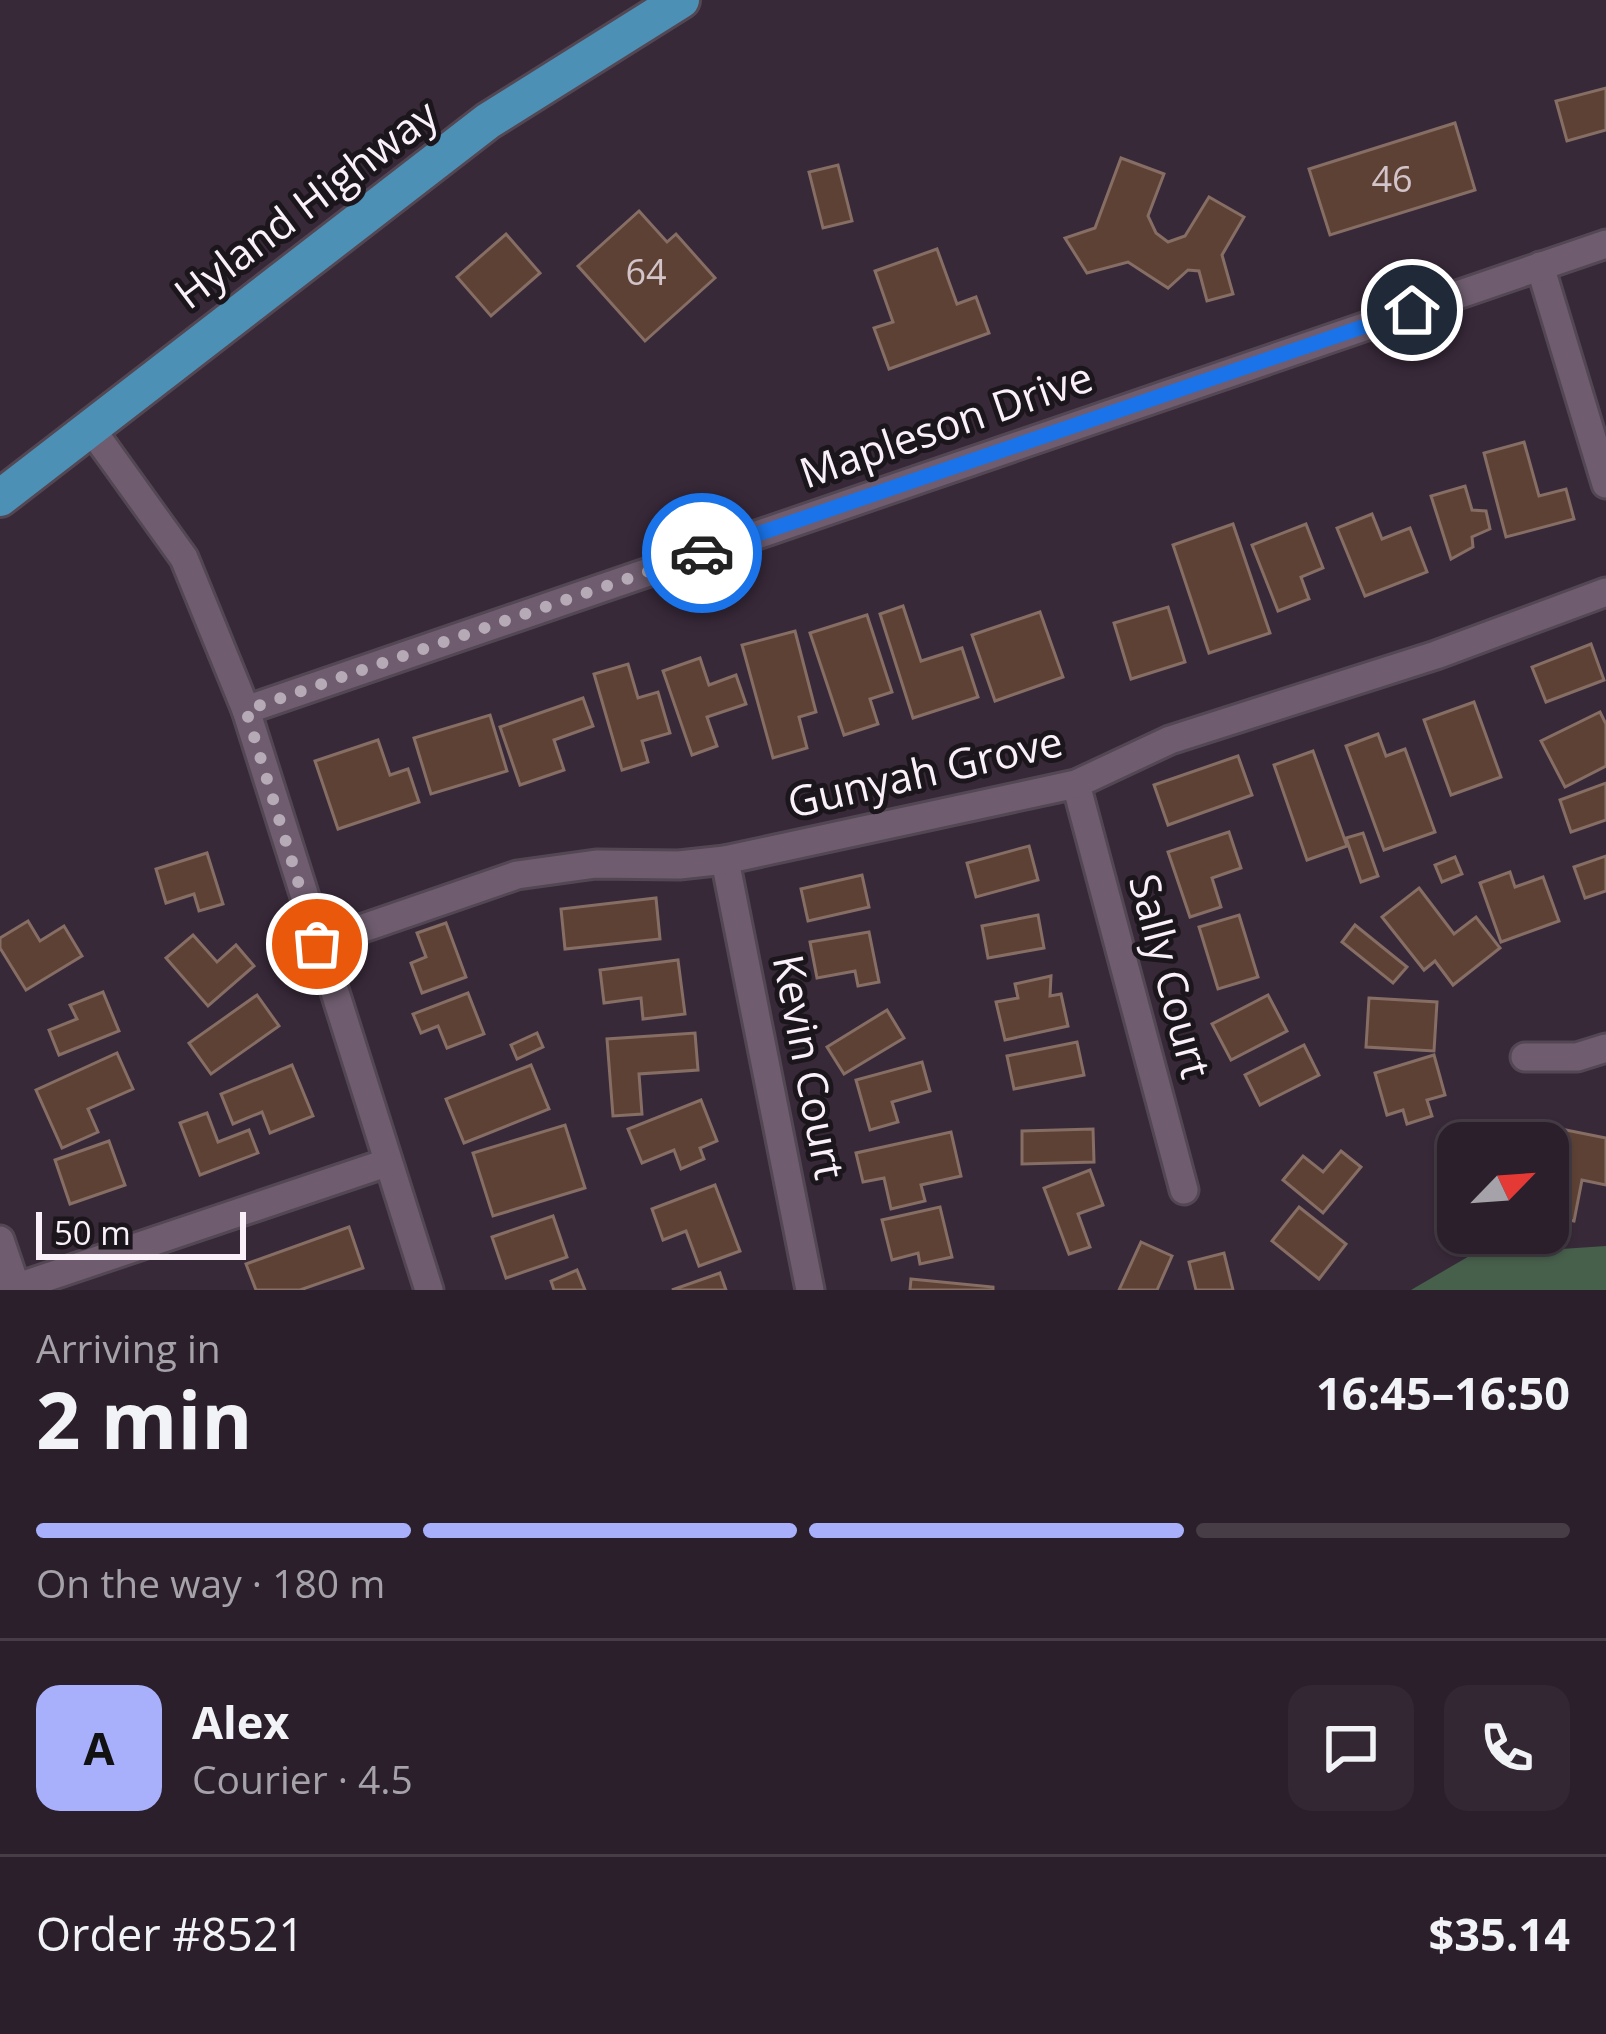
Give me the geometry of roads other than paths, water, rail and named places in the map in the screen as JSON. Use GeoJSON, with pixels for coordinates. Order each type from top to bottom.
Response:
{"type":"FeatureCollection","features":[{"type":"Feature","properties":{"kind":"main road","name":"Hyland Highway"},"geometry":{"type":"LineString","coordinates":[[0,498],[488,122],[681,0]]}},
{"type":"Feature","properties":{"kind":"street","name":"Mapleson Drive"},"geometry":{"type":"LineString","coordinates":[[246,710],[1606,244]]}},
{"type":"Feature","properties":{"kind":"street"},"geometry":{"type":"LineString","coordinates":[[1540,266],[1606,484]]}},
{"type":"Feature","properties":{"kind":"street"},"geometry":{"type":"LineString","coordinates":[[89,426],[184,558],[246,710],[429,1290]]}},
{"type":"Feature","properties":{"kind":"street","name":"Gunyah Grove"},"geometry":{"type":"LineString","coordinates":[[317,944],[517,875],[596,864],[725,860],[1076,784],[1170,740],[1436,655],[1606,592]]}},
{"type":"Feature","properties":{"kind":"street","name":"Sally Court"},"geometry":{"type":"LineString","coordinates":[[1076,784],[1184,1190]]}},
{"type":"Feature","properties":{"kind":"street","name":"Kevin Court"},"geometry":{"type":"LineString","coordinates":[[725,860],[810,1290]]}},
{"type":"Feature","properties":{"kind":"street"},"geometry":{"type":"LineString","coordinates":[[1525,1057],[1577,1057],[1606,1048]]}},
{"type":"Feature","properties":{"kind":"street"},"geometry":{"type":"LineString","coordinates":[[0,1240],[14,1289],[386,1163]]}}]}
